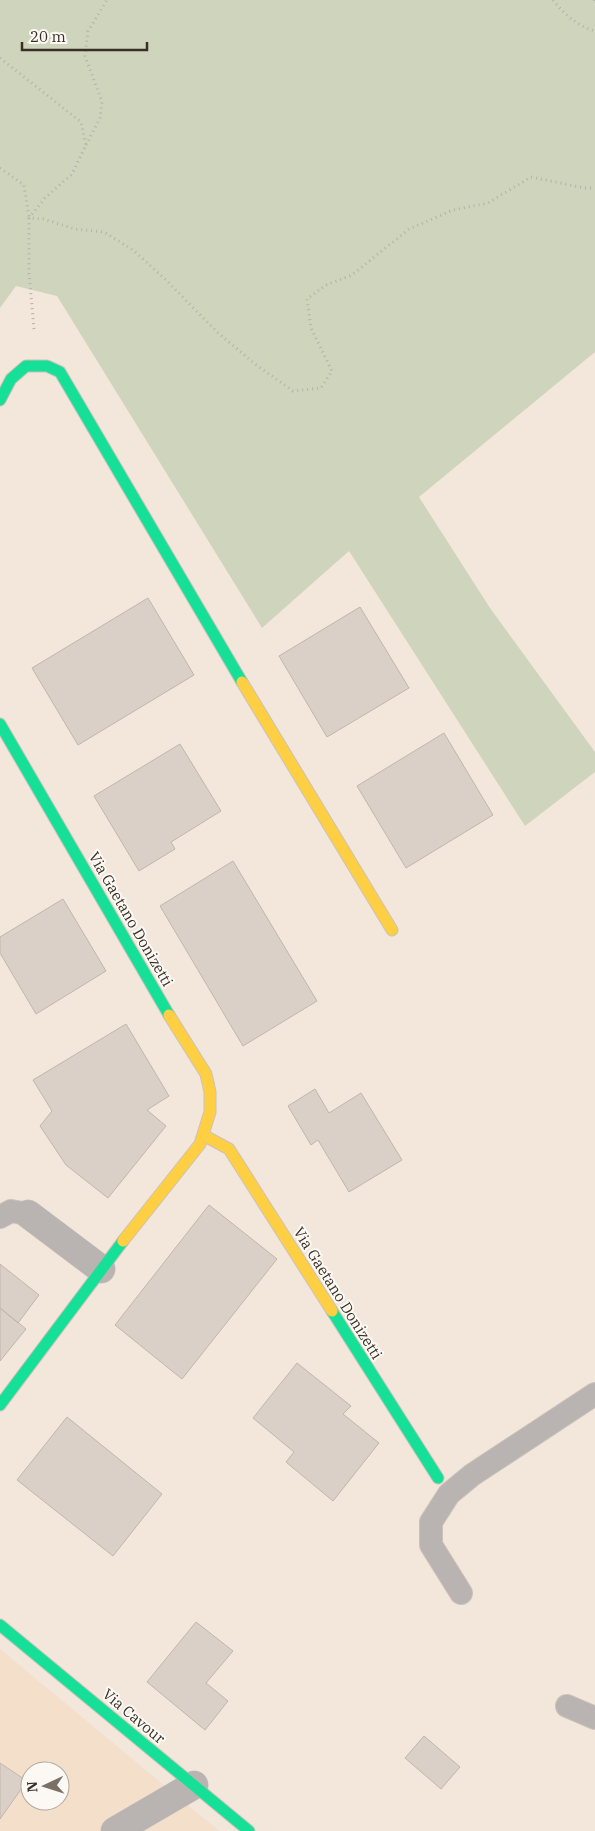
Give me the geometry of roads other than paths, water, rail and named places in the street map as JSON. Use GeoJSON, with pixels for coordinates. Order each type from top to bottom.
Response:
{"type":"FeatureCollection","features":[{"type":"Feature","properties":{"kind":"street"},"geometry":{"type":"LineString","coordinates":[[0,400],[12,379],[26,366],[48,366],[60,372],[217,640],[392,930]]}},
{"type":"Feature","properties":{"kind":"street","name":"Via Gaetano Donizetti"},"geometry":{"type":"LineString","coordinates":[[0,724],[152,987],[206,1074],[210,1092],[210,1112],[200,1144],[101,1270],[0,1405]]}},
{"type":"Feature","properties":{"kind":"street","name":"Via Gaetano Donizetti"},"geometry":{"type":"LineString","coordinates":[[203,1136],[229,1149],[443,1486]]}},
{"type":"Feature","properties":{"kind":"street"},"geometry":{"type":"LineString","coordinates":[[28,1214],[101,1270]]}},
{"type":"Feature","properties":{"kind":"street","name":"Via Cavour"},"geometry":{"type":"LineString","coordinates":[[0,1625],[249,1831]]}},
{"type":"Feature","properties":{"kind":"street"},"geometry":{"type":"LineString","coordinates":[[115,1831],[194,1785]]}},
{"type":"Feature","properties":{"kind":"lane"},"geometry":{"type":"LineString","coordinates":[[0,1217],[11,1211],[28,1214]]}},
{"type":"Feature","properties":{"kind":"lane"},"geometry":{"type":"LineString","coordinates":[[461,1593],[430,1545],[431,1522],[443,1486],[472,1474],[595,1394]]}},
{"type":"Feature","properties":{"kind":"lane"},"geometry":{"type":"LineString","coordinates":[[567,1706],[595,1718]]}}]}
